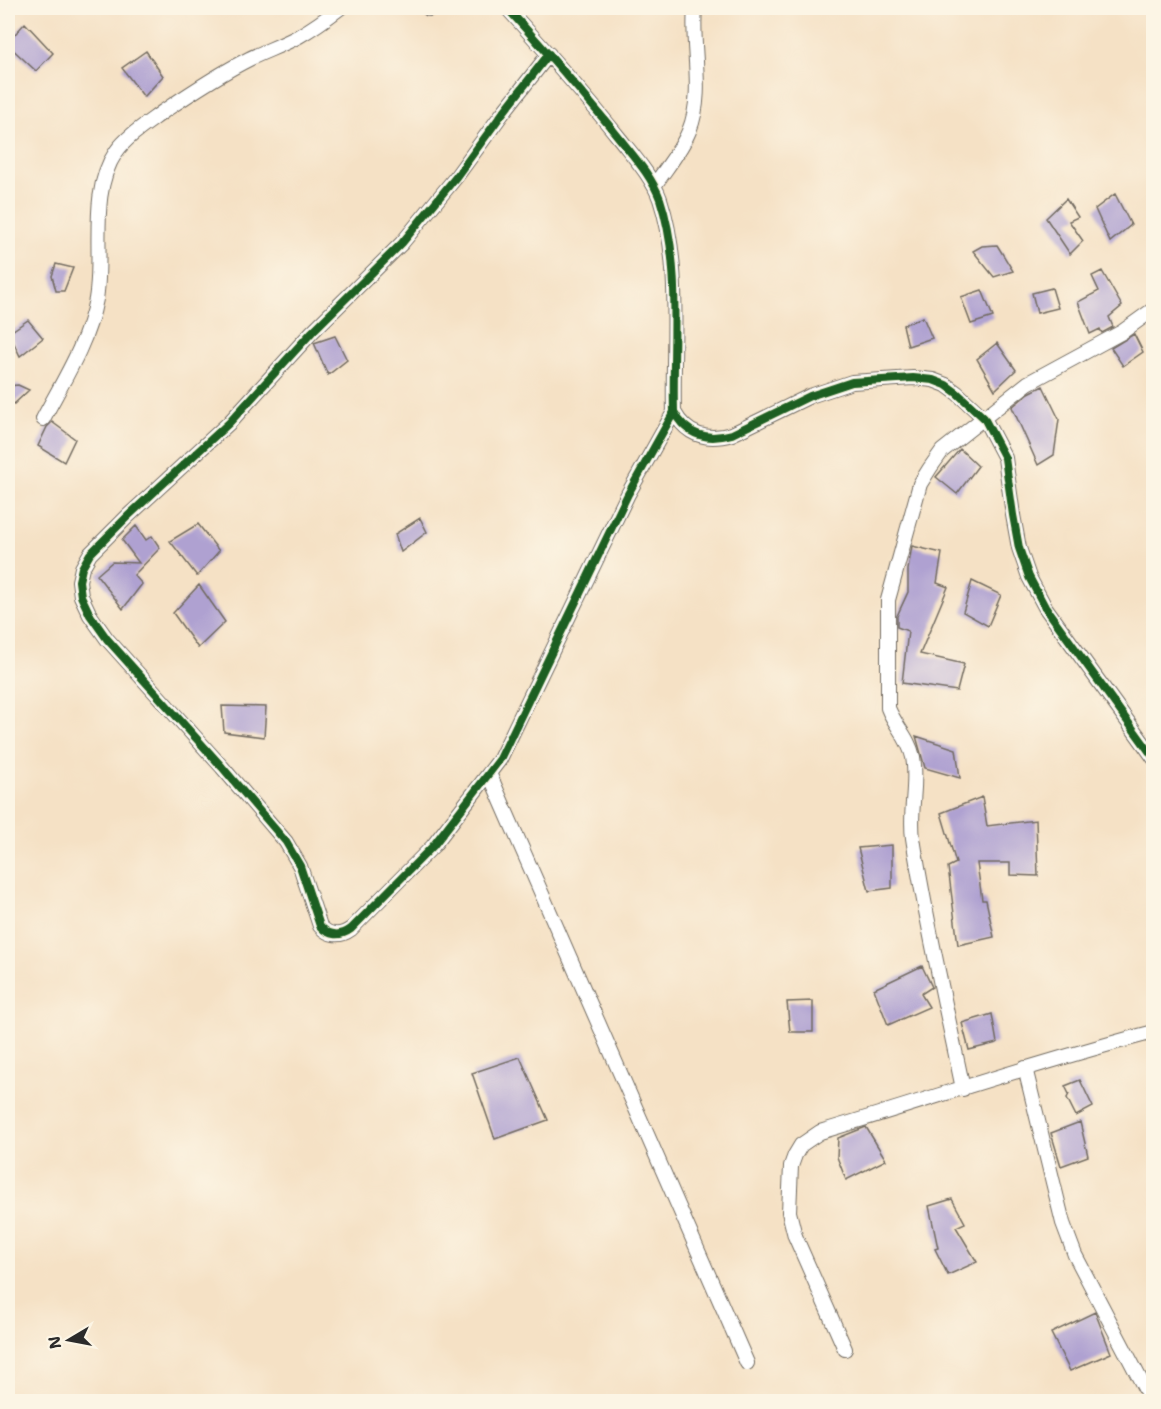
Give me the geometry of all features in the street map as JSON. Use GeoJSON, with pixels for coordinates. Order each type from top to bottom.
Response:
{"type":"FeatureCollection","features":[{"type":"Feature","properties":{"kind":"street"},"geometry":{"type":"LineString","coordinates":[[43,419],[86,335],[95,302],[100,258],[98,220],[101,196],[115,153],[147,124],[192,92],[250,59],[297,37],[339,8]]}},
{"type":"Feature","properties":{"kind":"street"},"geometry":{"type":"LineString","coordinates":[[507,8],[549,54],[612,128],[654,186],[660,199],[669,238],[673,272],[674,412],[628,494],[500,759],[433,846],[351,929],[333,935],[320,926],[300,866],[286,842],[107,639],[90,615],[81,596],[79,581],[82,568],[90,554],[229,423],[312,332],[402,243],[456,177],[549,54]]}},
{"type":"Feature","properties":{"kind":"street"},"geometry":{"type":"LineString","coordinates":[[654,186],[690,129],[696,66],[695,8]]}},
{"type":"Feature","properties":{"kind":"street"},"geometry":{"type":"LineString","coordinates":[[963,1089],[912,835],[915,773],[912,755],[908,741],[893,722],[888,708],[889,660],[886,621],[888,600],[920,484],[942,451],[1028,383],[1122,332],[1154,309]]}},
{"type":"Feature","properties":{"kind":"street"},"geometry":{"type":"LineString","coordinates":[[674,412],[685,428],[695,434],[706,438],[720,437],[732,434],[810,396],[852,382],[914,378],[933,380],[946,385],[984,418],[1005,458],[1012,515],[1019,548],[1029,577],[1045,607],[1154,758]]}},
{"type":"Feature","properties":{"kind":"street"},"geometry":{"type":"LineString","coordinates":[[489,773],[747,1363]]}},
{"type":"Feature","properties":{"kind":"street"},"geometry":{"type":"LineString","coordinates":[[845,1349],[791,1224],[789,1212],[791,1166],[801,1145],[820,1132],[1025,1068],[1154,1032]]}},
{"type":"Feature","properties":{"kind":"street"},"geometry":{"type":"LineString","coordinates":[[1025,1068],[1063,1223],[1075,1254],[1152,1401]]}},
{"type":"Feature","properties":{"kind":"building"},"geometry":{"type":"Polygon","coordinates":[[[25,23],[53,53],[36,71],[8,45],[8,42],[25,23]]]}},
{"type":"Feature","properties":{"kind":"building"},"geometry":{"type":"Polygon","coordinates":[[[146,51],[163,76],[144,97],[122,68],[146,51]]]}},
{"type":"Feature","properties":{"kind":"building"},"geometry":{"type":"Polygon","coordinates":[[[1115,194],[1131,225],[1110,242],[1095,209],[1115,194]]]}},
{"type":"Feature","properties":{"kind":"building"},"geometry":{"type":"Polygon","coordinates":[[[1066,199],[1078,217],[1069,221],[1083,241],[1070,254],[1046,218],[1066,199]]]}},
{"type":"Feature","properties":{"kind":"building"},"geometry":{"type":"Polygon","coordinates":[[[997,245],[1013,271],[994,277],[973,251],[982,246],[997,245]]]}},
{"type":"Feature","properties":{"kind":"building"},"geometry":{"type":"Polygon","coordinates":[[[56,264],[73,268],[64,291],[56,291],[52,276],[56,264]]]}},
{"type":"Feature","properties":{"kind":"building"},"geometry":{"type":"Polygon","coordinates":[[[1102,271],[1122,306],[1109,317],[1113,327],[1102,333],[1100,329],[1090,334],[1078,302],[1099,291],[1092,276],[1102,271]]]}},
{"type":"Feature","properties":{"kind":"building"},"geometry":{"type":"Polygon","coordinates":[[[1052,288],[1058,308],[1037,313],[1032,293],[1052,288]]]}},
{"type":"Feature","properties":{"kind":"building"},"geometry":{"type":"Polygon","coordinates":[[[982,290],[993,317],[971,324],[961,297],[982,290]]]}},
{"type":"Feature","properties":{"kind":"building"},"geometry":{"type":"Polygon","coordinates":[[[923,317],[932,338],[908,346],[903,325],[923,317]]]}},
{"type":"Feature","properties":{"kind":"building"},"geometry":{"type":"Polygon","coordinates":[[[28,320],[43,338],[20,356],[9,333],[28,320]]]}},
{"type":"Feature","properties":{"kind":"building"},"geometry":{"type":"Polygon","coordinates":[[[1134,334],[1143,352],[1123,366],[1111,348],[1134,334]]]}},
{"type":"Feature","properties":{"kind":"building"},"geometry":{"type":"Polygon","coordinates":[[[335,336],[347,360],[328,375],[314,343],[335,336]]]}},
{"type":"Feature","properties":{"kind":"building"},"geometry":{"type":"Polygon","coordinates":[[[997,343],[1016,370],[995,390],[977,359],[997,343]]]}},
{"type":"Feature","properties":{"kind":"building"},"geometry":{"type":"Polygon","coordinates":[[[18,385],[29,390],[14,404],[8,399],[8,386],[18,385]]]}},
{"type":"Feature","properties":{"kind":"building"},"geometry":{"type":"Polygon","coordinates":[[[1043,386],[1059,419],[1054,455],[1038,465],[1012,407],[1029,393],[1043,386]]]}},
{"type":"Feature","properties":{"kind":"building"},"geometry":{"type":"Polygon","coordinates":[[[52,422],[75,439],[64,462],[38,446],[52,422]]]}},
{"type":"Feature","properties":{"kind":"building"},"geometry":{"type":"Polygon","coordinates":[[[960,449],[978,466],[957,494],[936,477],[960,449]]]}},
{"type":"Feature","properties":{"kind":"building"},"geometry":{"type":"Polygon","coordinates":[[[420,518],[427,532],[401,552],[395,534],[420,518]]]}},
{"type":"Feature","properties":{"kind":"building"},"geometry":{"type":"Polygon","coordinates":[[[198,524],[219,551],[197,576],[170,541],[198,524]]]}},
{"type":"Feature","properties":{"kind":"building"},"geometry":{"type":"Polygon","coordinates":[[[136,526],[146,540],[152,536],[160,548],[134,575],[142,584],[123,609],[97,575],[112,562],[139,563],[122,540],[136,526]]]}},
{"type":"Feature","properties":{"kind":"building"},"geometry":{"type":"Polygon","coordinates":[[[912,546],[942,553],[937,583],[948,587],[920,654],[964,664],[957,691],[902,683],[908,631],[897,627],[897,616],[908,592],[908,570],[912,546]]]}},
{"type":"Feature","properties":{"kind":"building"},"geometry":{"type":"Polygon","coordinates":[[[972,581],[1001,595],[988,626],[963,612],[972,581]]]}},
{"type":"Feature","properties":{"kind":"building"},"geometry":{"type":"Polygon","coordinates":[[[199,585],[225,622],[198,648],[173,613],[199,585]]]}},
{"type":"Feature","properties":{"kind":"building"},"geometry":{"type":"Polygon","coordinates":[[[222,706],[266,707],[264,737],[224,732],[222,706]]]}},
{"type":"Feature","properties":{"kind":"building"},"geometry":{"type":"Polygon","coordinates":[[[916,736],[956,749],[960,778],[925,768],[916,736]]]}},
{"type":"Feature","properties":{"kind":"building"},"geometry":{"type":"Polygon","coordinates":[[[982,797],[987,826],[1036,820],[1038,876],[1010,875],[1010,863],[977,863],[982,900],[986,900],[994,937],[958,945],[948,867],[956,863],[941,813],[982,797]]]}},
{"type":"Feature","properties":{"kind":"building"},"geometry":{"type":"Polygon","coordinates":[[[892,845],[892,888],[869,891],[858,848],[892,845]]]}},
{"type":"Feature","properties":{"kind":"building"},"geometry":{"type":"Polygon","coordinates":[[[922,966],[932,987],[921,994],[929,1007],[888,1025],[874,989],[922,966]]]}},
{"type":"Feature","properties":{"kind":"building"},"geometry":{"type":"Polygon","coordinates":[[[813,1001],[813,1032],[790,1032],[787,1002],[813,1001]]]}},
{"type":"Feature","properties":{"kind":"building"},"geometry":{"type":"Polygon","coordinates":[[[992,1014],[997,1043],[969,1050],[962,1023],[992,1014]]]}},
{"type":"Feature","properties":{"kind":"building"},"geometry":{"type":"Polygon","coordinates":[[[520,1057],[548,1120],[495,1139],[472,1073],[520,1057]]]}},
{"type":"Feature","properties":{"kind":"building"},"geometry":{"type":"Polygon","coordinates":[[[1080,1080],[1093,1107],[1076,1116],[1067,1098],[1069,1094],[1065,1086],[1080,1080]]]}},
{"type":"Feature","properties":{"kind":"building"},"geometry":{"type":"Polygon","coordinates":[[[1080,1122],[1088,1156],[1061,1166],[1051,1133],[1080,1122]]]}},
{"type":"Feature","properties":{"kind":"building"},"geometry":{"type":"Polygon","coordinates":[[[866,1127],[886,1160],[846,1180],[837,1157],[838,1138],[866,1127]]]}},
{"type":"Feature","properties":{"kind":"building"},"geometry":{"type":"Polygon","coordinates":[[[952,1199],[965,1223],[956,1227],[977,1262],[948,1275],[935,1249],[938,1248],[929,1206],[952,1199]]]}},
{"type":"Feature","properties":{"kind":"building"},"geometry":{"type":"Polygon","coordinates":[[[1095,1312],[1111,1353],[1070,1371],[1051,1333],[1095,1312]]]}},
{"type":"Feature","properties":{"kind":"cycle path"},"geometry":{"type":"LineString","coordinates":[[507,8],[579,89],[648,175],[657,191],[667,224],[674,277],[674,412],[685,427],[698,435],[714,437],[732,434],[810,396],[852,382],[913,378],[933,380],[946,385],[984,418],[1005,458],[1019,548],[1029,577],[1045,607],[1154,758]]}},
{"type":"Feature","properties":{"kind":"cycle path"},"geometry":{"type":"LineString","coordinates":[[549,54],[456,177],[402,243],[312,332],[229,423],[90,554],[82,568],[79,581],[81,596],[90,615],[107,639],[286,842],[300,866],[320,926],[327,932],[339,934],[351,929],[433,846],[500,759],[628,494],[674,412]]}}]}
